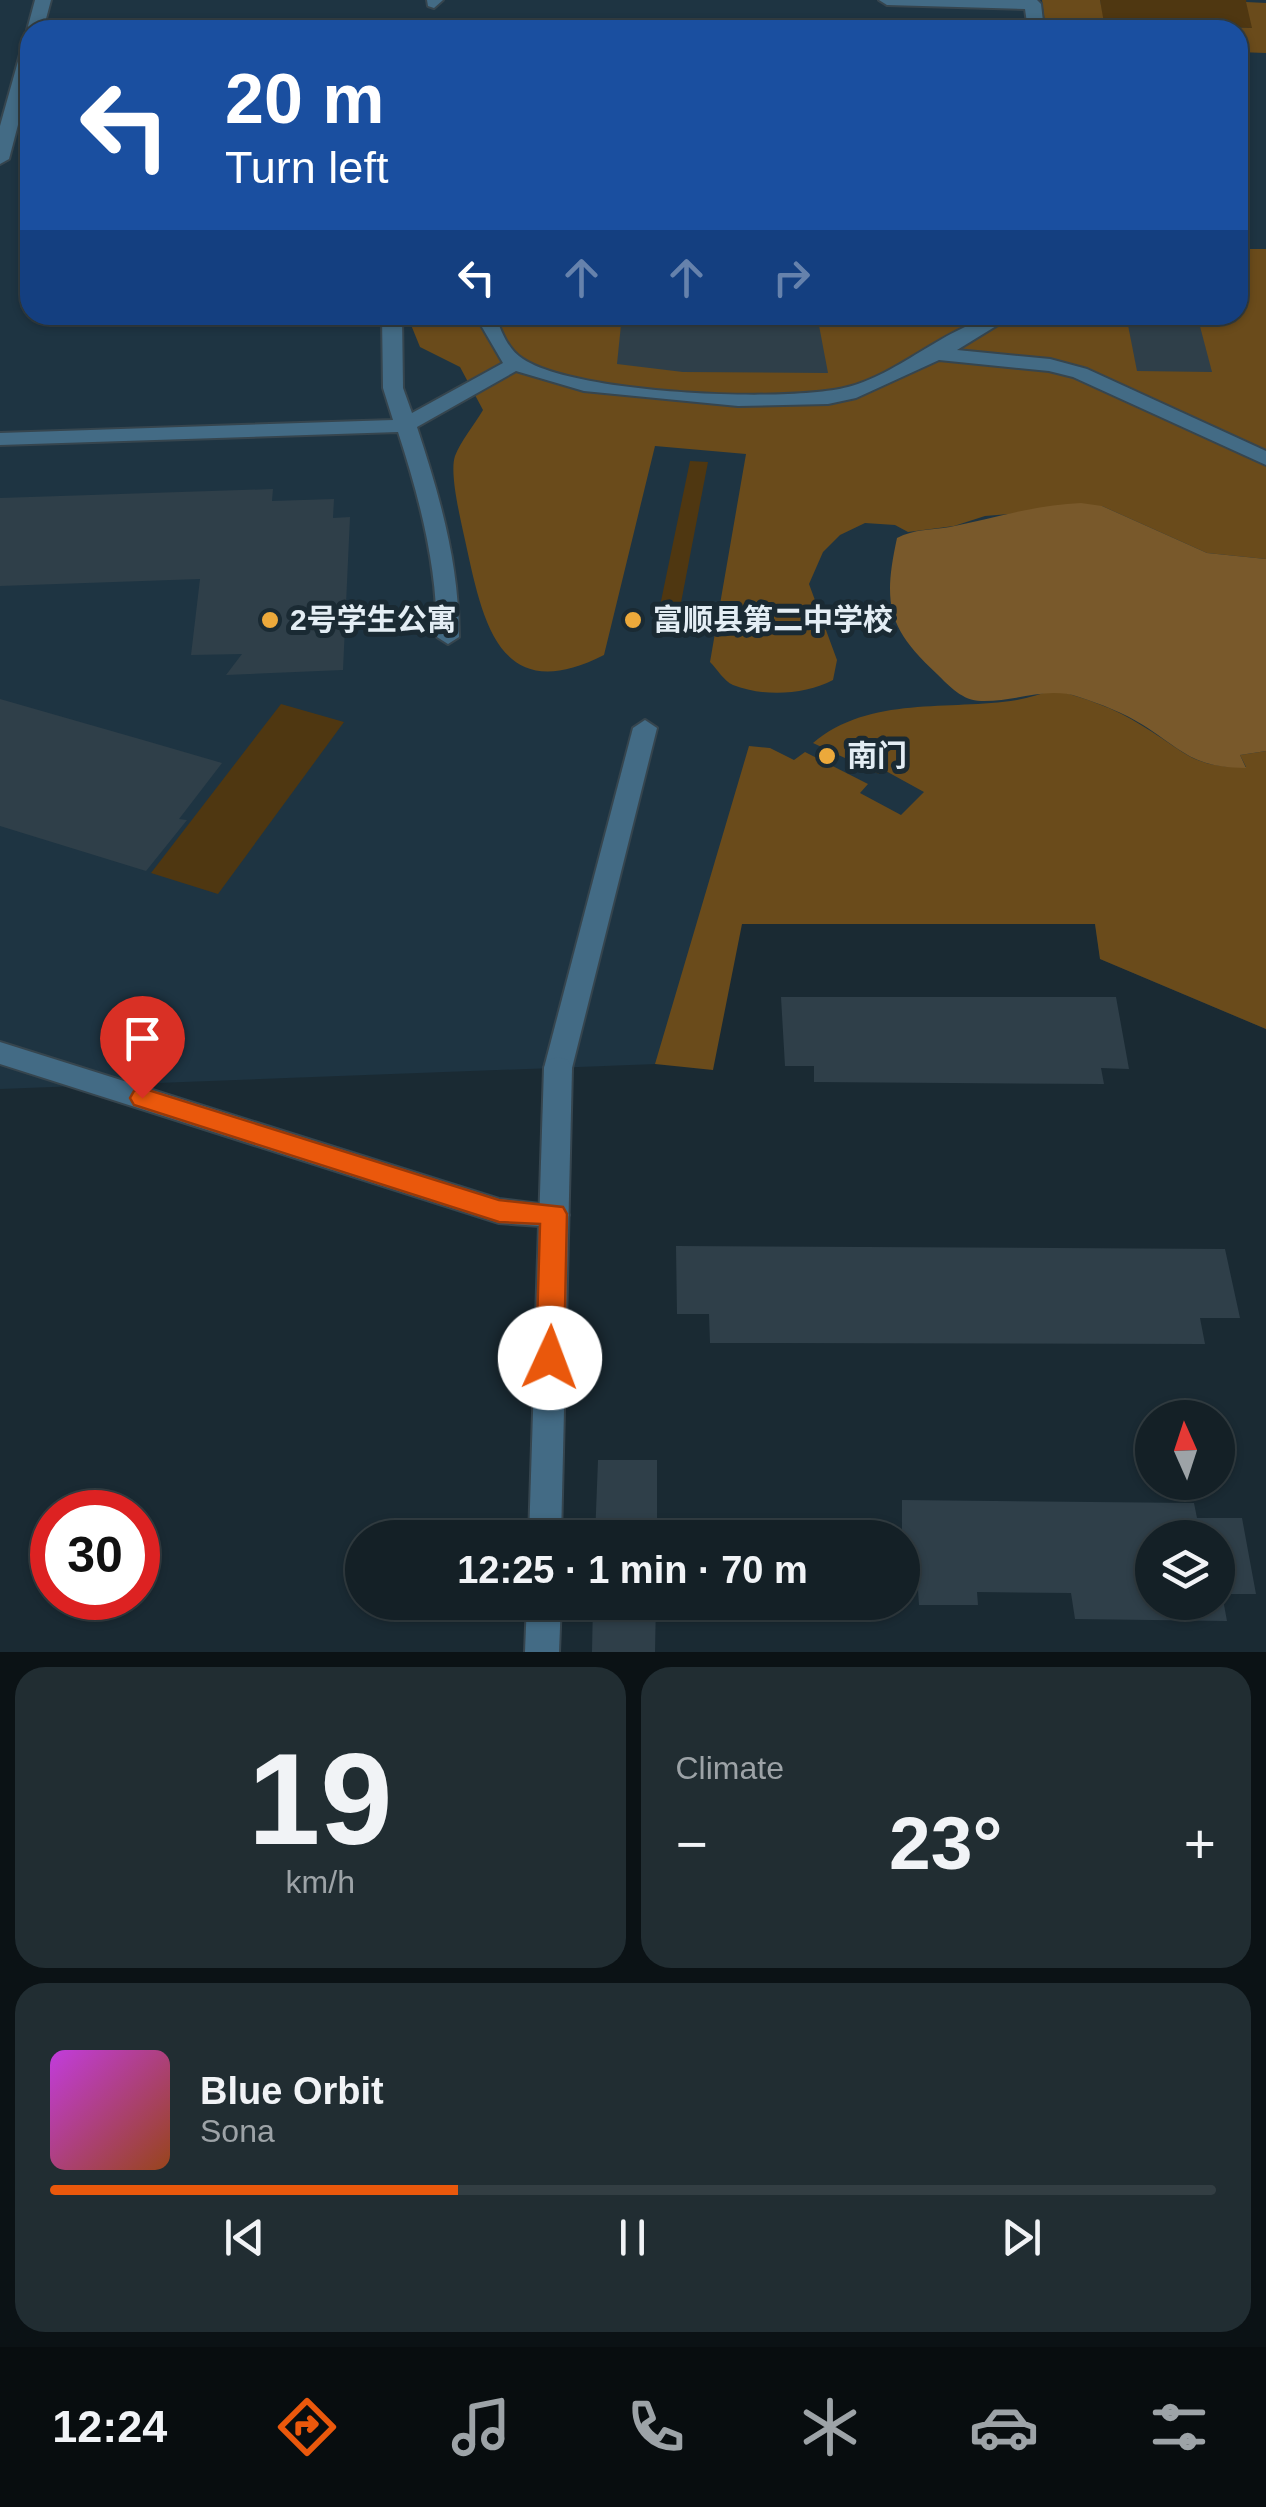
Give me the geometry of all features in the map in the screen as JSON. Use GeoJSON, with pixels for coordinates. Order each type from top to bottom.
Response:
{"type":"FeatureCollection","features":[{"type":"Feature","properties":{"kind":"street"},"geometry":{"type":"LineString","coordinates":[[888,0],[1033,4],[1035,20]]}},
{"type":"Feature","properties":{"kind":"street"},"geometry":{"type":"LineString","coordinates":[[0,159],[20,84]]}},
{"type":"Feature","properties":{"kind":"street"},"geometry":{"type":"LineString","coordinates":[[392,325],[393,388],[430,498],[440,541],[448,586],[448,637]]}},
{"type":"Feature","properties":{"kind":"street"},"geometry":{"type":"LineString","coordinates":[[489,325],[515,364],[610,391],[815,401],[856,392],[985,325]]}},
{"type":"Feature","properties":{"kind":"street"},"geometry":{"type":"LineString","coordinates":[[932,353],[1050,365],[1080,373],[1266,460]]}},
{"type":"Feature","properties":{"kind":"street"},"geometry":{"type":"LineString","coordinates":[[0,440],[404,426],[515,364]]}},
{"type":"Feature","properties":{"kind":"street"},"geometry":{"type":"LineString","coordinates":[[546,1520],[558,1068],[645,728]]}},
{"type":"Feature","properties":{"kind":"street"},"geometry":{"type":"LineString","coordinates":[[0,1053],[499,1211],[554,1214]]}},
{"type":"Feature","properties":{"kind":"street"},"geometry":{"type":"LineString","coordinates":[[542,1652],[543,1620]]}},
{"type":"Feature","properties":{"kind":"shaded area","name":"富顺县第二中学校"},"geometry":{"type":"Polygon","coordinates":[[[0,0],[1266,0],[1266,1029],[1100,959],[1095,924],[742,924],[656,1064],[0,1089],[0,0]]]}},
{"type":"Feature","properties":{"kind":"shaded area"},"geometry":{"type":"Polygon","coordinates":[[[1042,0],[1100,0],[1103,20],[1045,20],[1042,0]]]}},
{"type":"Feature","properties":{"kind":"shaded area"},"geometry":{"type":"Polygon","coordinates":[[[1100,0],[1246,0],[1253,28],[1248,28],[1248,20],[1103,20],[1100,0]]]}},
{"type":"Feature","properties":{"kind":"shaded area"},"geometry":{"type":"Polygon","coordinates":[[[1246,2],[1266,3],[1266,53],[1248,52],[1248,28],[1252,28],[1246,2]]]}},
{"type":"Feature","properties":{"kind":"shaded area"},"geometry":{"type":"Polygon","coordinates":[[[1248,249],[1266,249],[1266,559],[1207,553],[1102,506],[985,516],[954,526],[908,532],[895,525],[865,523],[840,535],[823,552],[809,584],[837,660],[833,680],[797,691],[770,693],[745,689],[730,683],[710,662],[746,454],[655,446],[604,655],[569,669],[541,671],[519,664],[502,648],[489,627],[458,510],[455,456],[483,410],[460,367],[420,347],[411,325],[1248,325],[1248,249]]]}},
{"type":"Feature","properties":{"kind":"shaded area"},"geometry":{"type":"Polygon","coordinates":[[[690,461],[708,462],[680,608],[660,606],[690,461]]]}},
{"type":"Feature","properties":{"kind":"shaded area"},"geometry":{"type":"Polygon","coordinates":[[[1081,503],[1102,506],[1207,553],[1266,559],[1266,751],[1240,755],[1246,768],[1201,761],[1128,717],[1079,697],[1055,693],[994,701],[968,698],[920,658],[899,628],[890,597],[897,538],[1031,509],[1081,503]]]}},
{"type":"Feature","properties":{"kind":"shaded area"},"geometry":{"type":"Polygon","coordinates":[[[1055,690],[1121,713],[1200,761],[1246,767],[1240,755],[1266,751],[1266,1029],[1100,959],[1095,924],[742,924],[713,1070],[655,1064],[749,746],[770,748],[794,760],[805,752],[868,784],[860,793],[901,815],[924,792],[884,770],[879,774],[813,743],[835,728],[885,711],[1017,700],[1055,690]]]}},
{"type":"Feature","properties":{"kind":"shaded area"},"geometry":{"type":"Polygon","coordinates":[[[281,704],[344,722],[218,894],[151,873],[281,704]]]}},
{"type":"Feature","properties":{"kind":"building"},"geometry":{"type":"Polygon","coordinates":[[[621,325],[819,325],[828,373],[683,372],[617,364],[621,325]]]}},
{"type":"Feature","properties":{"kind":"building"},"geometry":{"type":"Polygon","coordinates":[[[1128,325],[1200,325],[1212,372],[1137,371],[1128,325]]]}},
{"type":"Feature","properties":{"kind":"building","name":"2号学生公寓"},"geometry":{"type":"Polygon","coordinates":[[[273,489],[272,501],[334,499],[333,518],[350,517],[343,670],[226,675],[242,654],[191,655],[200,579],[0,586],[0,498],[273,489]]]}},
{"type":"Feature","properties":{"kind":"building"},"geometry":{"type":"Polygon","coordinates":[[[0,699],[222,763],[179,819],[187,820],[146,871],[0,826],[0,699]]]}},
{"type":"Feature","properties":{"kind":"building"},"geometry":{"type":"Polygon","coordinates":[[[781,997],[1116,997],[1129,1069],[1101,1068],[1104,1084],[814,1082],[814,1066],[785,1066],[781,997]]]}},
{"type":"Feature","properties":{"kind":"building"},"geometry":{"type":"Polygon","coordinates":[[[676,1246],[1225,1249],[1240,1318],[1200,1318],[1205,1344],[710,1343],[709,1314],[677,1314],[676,1246]]]}},
{"type":"Feature","properties":{"kind":"building"},"geometry":{"type":"Polygon","coordinates":[[[598,1460],[657,1460],[657,1520],[596,1520],[598,1460]]]}},
{"type":"Feature","properties":{"kind":"building"},"geometry":{"type":"Polygon","coordinates":[[[902,1500],[1194,1503],[1197,1518],[1242,1518],[1256,1594],[1235,1594],[1235,1520],[1135,1520],[1135,1620],[1075,1619],[1071,1593],[977,1592],[978,1605],[920,1605],[920,1520],[902,1520],[902,1500]]]}},
{"type":"Feature","properties":{"kind":"building"},"geometry":{"type":"Polygon","coordinates":[[[593,1620],[656,1620],[655,1652],[592,1652],[593,1620]]]}},
{"type":"Feature","properties":{"kind":"place","name":"2号学生公寓"},"geometry":{"type":"Point","coordinates":[270,620]}},
{"type":"Feature","properties":{"kind":"place","name":"富顺县第二中学校"},"geometry":{"type":"Point","coordinates":[633,620]}},
{"type":"Feature","properties":{"kind":"place","name":"南门"},"geometry":{"type":"Point","coordinates":[827,756]}},
{"type":"Feature","properties":{"kind":"route"},"geometry":{"type":"LineString","coordinates":[[142,1098],[499,1211],[554,1214],[550,1358]]}}]}
